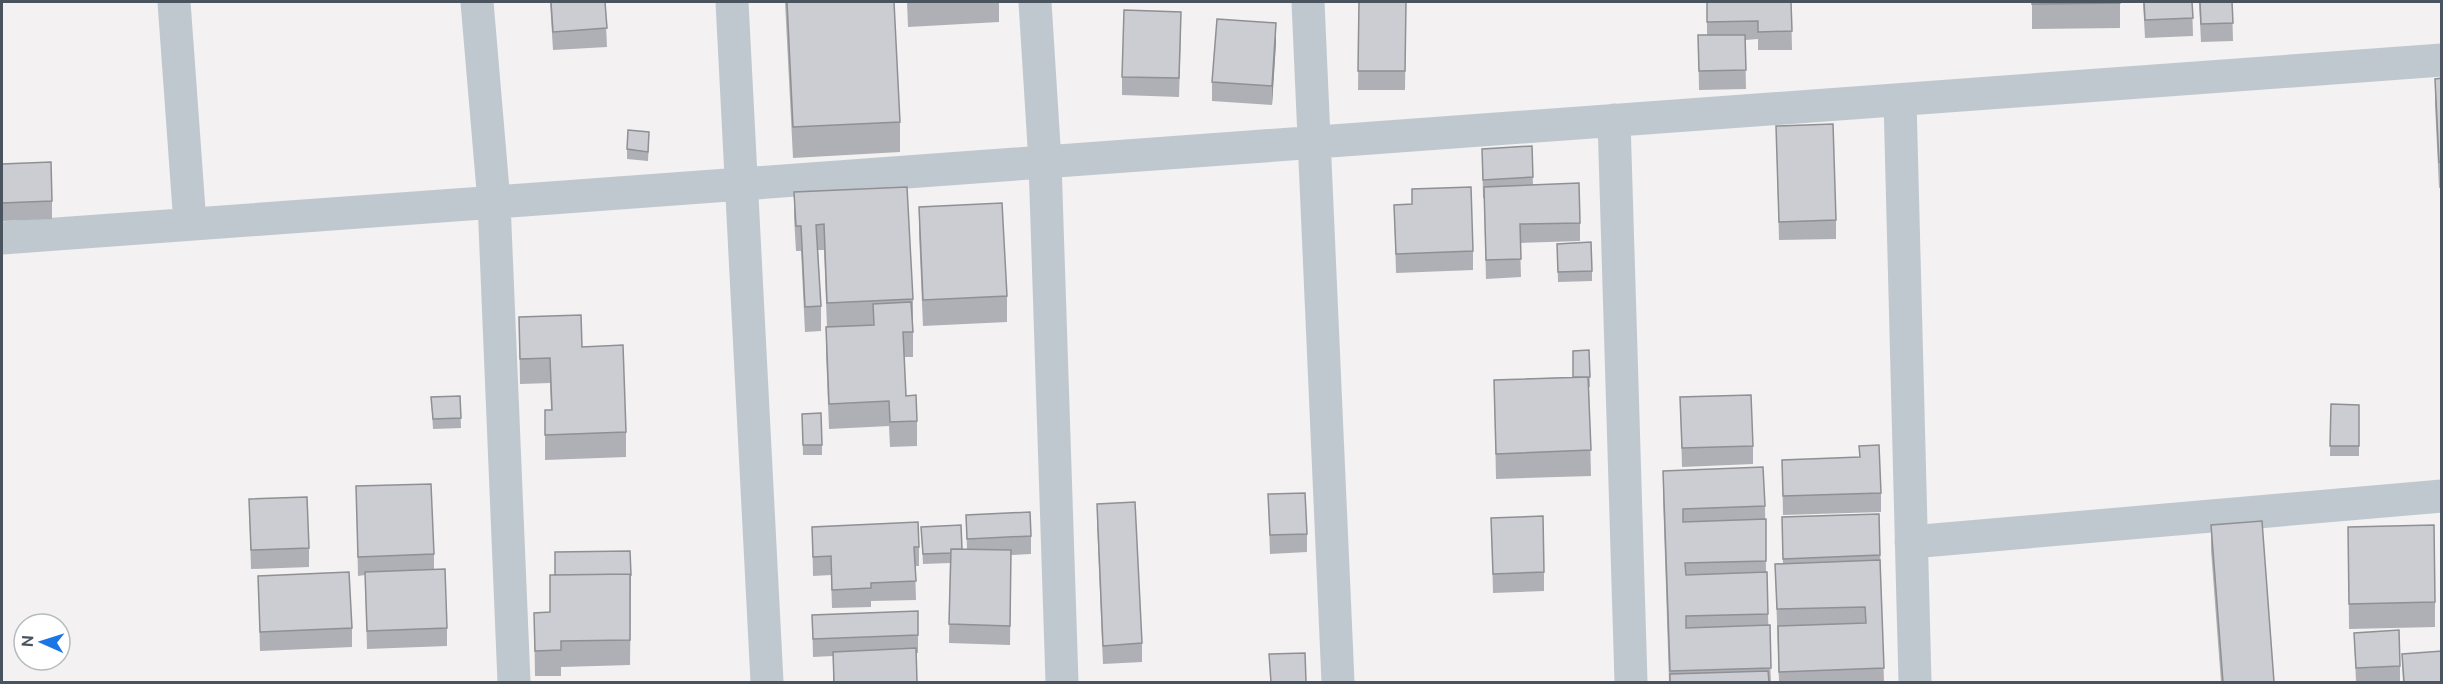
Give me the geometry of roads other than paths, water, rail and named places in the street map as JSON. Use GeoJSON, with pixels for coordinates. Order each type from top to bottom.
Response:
{"type":"FeatureCollection","features":[{"type":"Feature","properties":{"kind":"street"},"geometry":{"type":"LineString","coordinates":[[174,2],[190,224]]}},
{"type":"Feature","properties":{"kind":"street"},"geometry":{"type":"LineString","coordinates":[[477,2],[494,202],[514,682]]}},
{"type":"Feature","properties":{"kind":"street"},"geometry":{"type":"LineString","coordinates":[[732,2],[767,682]]}},
{"type":"Feature","properties":{"kind":"street"},"geometry":{"type":"LineString","coordinates":[[1035,2],[1045,162],[1062,682]]}},
{"type":"Feature","properties":{"kind":"street"},"geometry":{"type":"LineString","coordinates":[[1308,2],[1338,682]]}},
{"type":"Feature","properties":{"kind":"street"},"geometry":{"type":"LineString","coordinates":[[2,238],[2442,60]]}},
{"type":"Feature","properties":{"kind":"street"},"geometry":{"type":"LineString","coordinates":[[1900,100],[1915,682]]}},
{"type":"Feature","properties":{"kind":"street"},"geometry":{"type":"LineString","coordinates":[[1614,120],[1631,682]]}},
{"type":"Feature","properties":{"kind":"street"},"geometry":{"type":"LineString","coordinates":[[1911,542],[2442,495]]}}]}
